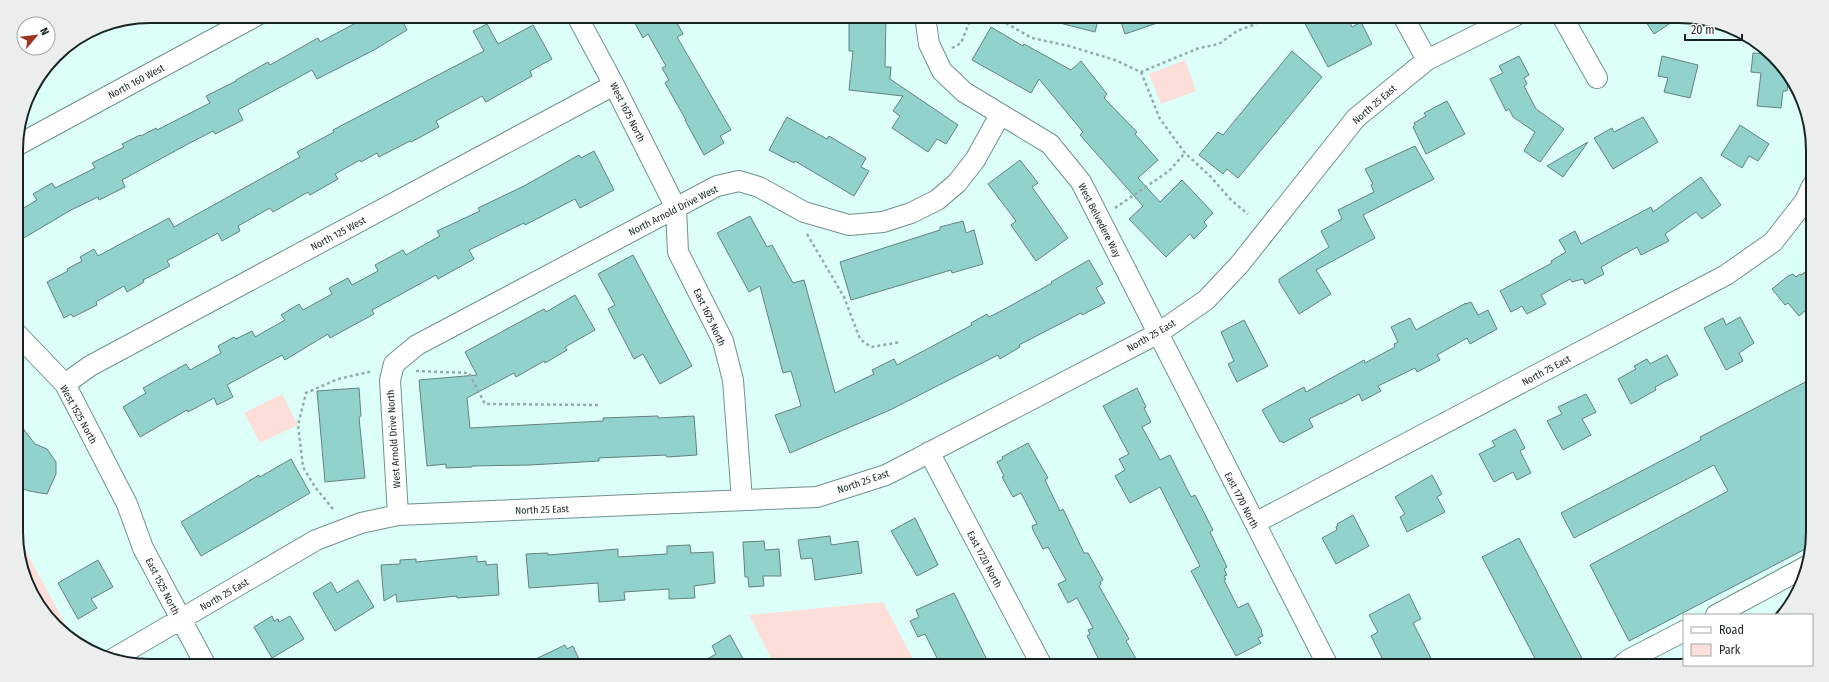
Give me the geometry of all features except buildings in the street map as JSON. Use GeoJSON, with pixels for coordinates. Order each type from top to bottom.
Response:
{"type":"FeatureCollection","features":[{"type":"Feature","properties":{"kind":"street","name":"North 160 West"},"geometry":{"type":"LineString","coordinates":[[23,142],[243,23]]}},
{"type":"Feature","properties":{"kind":"street","name":"West 1675 North"},"geometry":{"type":"LineString","coordinates":[[581,23],[676,208]]}},
{"type":"Feature","properties":{"kind":"street","name":"West Belvedere Way"},"geometry":{"type":"LineString","coordinates":[[926,23],[929,44],[942,71],[964,92],[1050,144],[1081,182],[1157,334]]}},
{"type":"Feature","properties":{"kind":"street"},"geometry":{"type":"LineString","coordinates":[[1407,23],[1427,60]]}},
{"type":"Feature","properties":{"kind":"street","name":"North 25 East"},"geometry":{"type":"LineString","coordinates":[[119,655],[316,540],[361,524],[398,515],[817,497],[886,475],[1157,334],[1206,300],[1239,265],[1356,118],[1427,60],[1501,23]]}},
{"type":"Feature","properties":{"kind":"street"},"geometry":{"type":"LineString","coordinates":[[1566,23],[1597,78]]}},
{"type":"Feature","properties":{"kind":"street","name":"North 125 West"},"geometry":{"type":"LineString","coordinates":[[65,384],[90,366],[614,85]]}},
{"type":"Feature","properties":{"kind":"street","name":"North Arnold Drive West"},"geometry":{"type":"LineString","coordinates":[[394,368],[417,345],[717,186],[739,181],[759,187],[804,212],[849,226],[883,222],[911,213],[937,200],[956,183],[975,160],[1000,114]]}},
{"type":"Feature","properties":{"kind":"street","name":"North 75 East"},"geometry":{"type":"LineString","coordinates":[[1255,524],[1726,275],[1773,242],[1806,199]]}},
{"type":"Feature","properties":{"kind":"street","name":"East 1675 North"},"geometry":{"type":"LineString","coordinates":[[676,208],[678,252],[723,341],[733,380],[742,500]]}},
{"type":"Feature","properties":{"kind":"street","name":"East 1770 North"},"geometry":{"type":"LineString","coordinates":[[1157,334],[1324,659]]}},
{"type":"Feature","properties":{"kind":"street","name":"West 1525 North"},"geometry":{"type":"LineString","coordinates":[[23,340],[65,384],[127,504]]}},
{"type":"Feature","properties":{"kind":"street","name":"West Arnold Drive North"},"geometry":{"type":"LineString","coordinates":[[394,368],[390,380],[398,515]]}},
{"type":"Feature","properties":{"kind":"street","name":"East 1720 North"},"geometry":{"type":"LineString","coordinates":[[929,452],[1038,659]]}},
{"type":"Feature","properties":{"kind":"street","name":"East 1525 North"},"geometry":{"type":"LineString","coordinates":[[127,504],[143,548],[202,659]]}},
{"type":"Feature","properties":{"kind":"street"},"geometry":{"type":"LineString","coordinates":[[1718,614],[1800,570]]}},
{"type":"Feature","properties":{"kind":"street"},"geometry":{"type":"LineString","coordinates":[[1630,659],[1683,632]]}},
{"type":"Feature","properties":{"kind":"path"},"geometry":{"type":"LineString","coordinates":[[949,50],[961,43],[969,23]]}},
{"type":"Feature","properties":{"kind":"path"},"geometry":{"type":"LineString","coordinates":[[1006,23],[1032,38],[1069,46],[1116,60],[1141,72],[1160,119],[1185,153],[1210,176],[1231,200],[1248,214]]}},
{"type":"Feature","properties":{"kind":"path"},"geometry":{"type":"LineString","coordinates":[[1141,72],[1200,48],[1219,44],[1237,32],[1257,23]]}},
{"type":"Feature","properties":{"kind":"path"},"geometry":{"type":"LineString","coordinates":[[1110,211],[1169,171],[1185,153]]}},
{"type":"Feature","properties":{"kind":"path"},"geometry":{"type":"LineString","coordinates":[[805,231],[844,297],[860,339],[871,347],[901,342]]}},
{"type":"Feature","properties":{"kind":"path"},"geometry":{"type":"LineString","coordinates":[[332,509],[315,487],[303,466],[298,425],[306,393],[338,379],[394,368],[469,373],[485,404],[598,405]]}},
{"type":"Feature","properties":{"kind":"green space"},"geometry":{"type":"Polygon","coordinates":[[[1185,60],[1196,91],[1161,104],[1149,74],[1185,60]]]}},
{"type":"Feature","properties":{"kind":"green space"},"geometry":{"type":"Polygon","coordinates":[[[282,394],[298,425],[260,443],[244,413],[282,394]]]}},
{"type":"Feature","properties":{"kind":"green space"},"geometry":{"type":"Polygon","coordinates":[[[24,547],[67,628],[44,602],[36,588],[25,557],[24,547]]]}},
{"type":"Feature","properties":{"kind":"green space"},"geometry":{"type":"Polygon","coordinates":[[[883,602],[913,659],[771,659],[749,615],[883,602]]]}}]}
